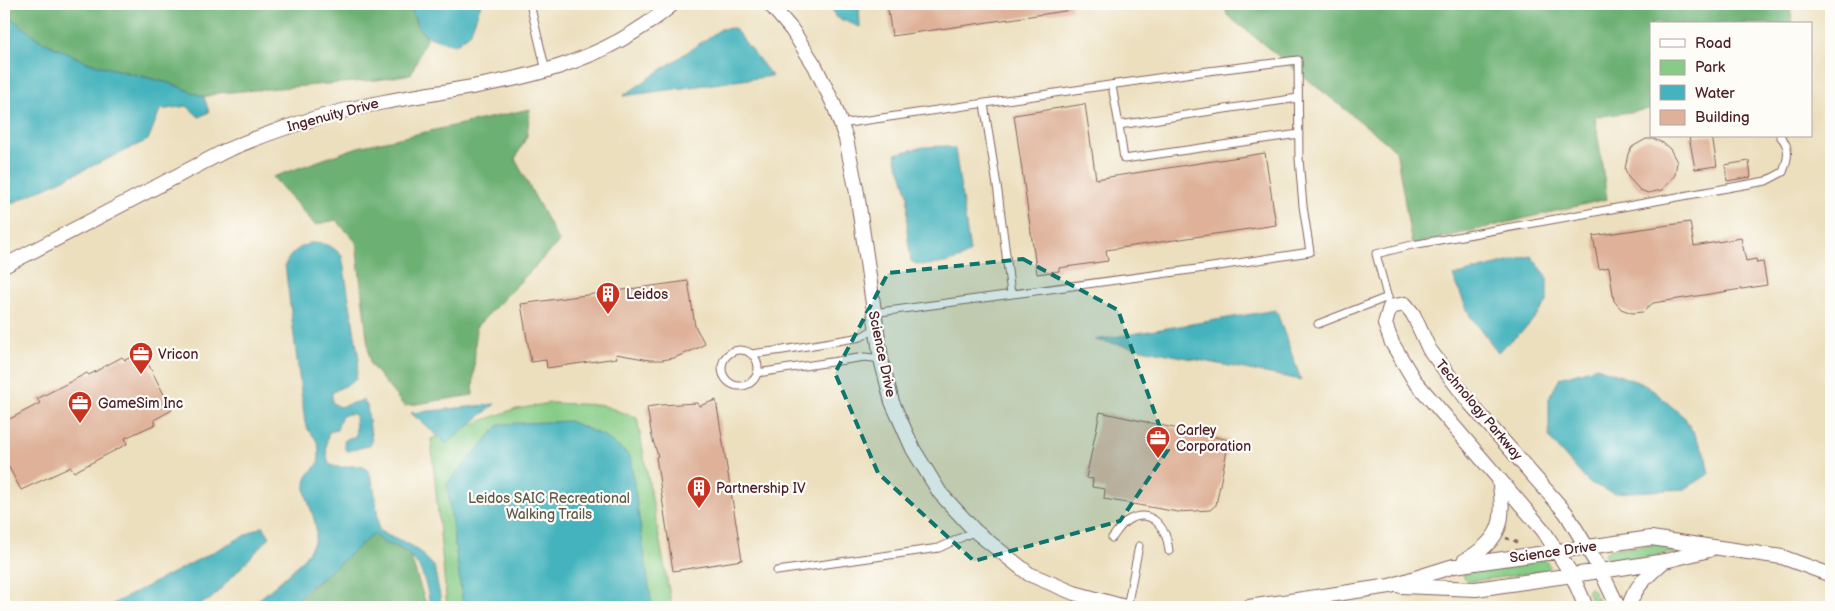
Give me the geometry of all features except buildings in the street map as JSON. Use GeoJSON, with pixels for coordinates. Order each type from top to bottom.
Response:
{"type":"FeatureCollection","features":[{"type":"Feature","properties":{"kind":"street","name":"Ingenuity Drive"},"geometry":{"type":"LineString","coordinates":[[4,266],[225,151],[254,138],[304,121],[382,102],[505,81],[546,71],[585,58],[622,40],[655,19],[673,4]]}},
{"type":"Feature","properties":{"kind":"street","name":"Science Drive"},"geometry":{"type":"LineString","coordinates":[[770,4],[792,30],[810,57],[824,83],[841,124],[852,160],[881,359],[892,402],[914,449],[940,493],[975,531],[1029,574],[1074,593],[1126,607]]}},
{"type":"Feature","properties":{"kind":"street"},"geometry":{"type":"LineString","coordinates":[[1389,302],[1385,324],[1392,343],[1414,380],[1543,530],[1572,575],[1586,607]]}},
{"type":"Feature","properties":{"kind":"street","name":"Technology Parkway"},"geometry":{"type":"LineString","coordinates":[[1389,302],[1405,304],[1413,314],[1429,349],[1470,402],[1566,513],[1601,571],[1618,607]]}},
{"type":"Feature","properties":{"kind":"street"},"geometry":{"type":"LineString","coordinates":[[1454,566],[1481,552],[1502,521],[1503,504],[1499,479]]}},
{"type":"Feature","properties":{"kind":"street","name":"Science Drive"},"geometry":{"type":"LineString","coordinates":[[1249,607],[1299,603],[1390,586],[1454,566],[1651,538],[1782,557],[1831,575]]}},
{"type":"Feature","properties":{"kind":"street","name":"Science Drive"},"geometry":{"type":"LineString","coordinates":[[1390,586],[1476,589],[1665,561],[1718,548]]}},
{"type":"Feature","properties":{"kind":"street"},"geometry":{"type":"LineString","coordinates":[[1629,607],[1635,591],[1646,577],[1665,561]]}},
{"type":"Feature","properties":{"kind":"lane"},"geometry":{"type":"LineString","coordinates":[[530,4],[546,71]]}},
{"type":"Feature","properties":{"kind":"lane"},"geometry":{"type":"LineString","coordinates":[[841,124],[1192,73],[1298,60],[1298,134],[1303,206],[1310,252],[873,313]]}},
{"type":"Feature","properties":{"kind":"lane"},"geometry":{"type":"LineString","coordinates":[[1112,86],[1124,159],[1298,134]]}},
{"type":"Feature","properties":{"kind":"lane"},"geometry":{"type":"LineString","coordinates":[[1119,125],[1298,98]]}},
{"type":"Feature","properties":{"kind":"lane"},"geometry":{"type":"LineString","coordinates":[[984,104],[1011,294]]}},
{"type":"Feature","properties":{"kind":"lane"},"geometry":{"type":"LineString","coordinates":[[1318,324],[1389,302],[1376,254],[1412,245],[1766,182],[1783,172],[1788,157],[1786,142],[1782,138]]}},
{"type":"Feature","properties":{"kind":"lane"},"geometry":{"type":"LineString","coordinates":[[751,354],[757,363],[757,373],[752,381],[743,385],[731,383],[723,374],[723,362],[730,353],[741,350],[751,354],[844,340],[861,337],[876,328]]}},
{"type":"Feature","properties":{"kind":"lane"},"geometry":{"type":"LineString","coordinates":[[757,373],[865,357],[881,359]]}},
{"type":"Feature","properties":{"kind":"lane"},"geometry":{"type":"LineString","coordinates":[[1112,538],[1122,525],[1129,520],[1143,516],[1154,520],[1163,529],[1168,539],[1168,551]]}},
{"type":"Feature","properties":{"kind":"lane"},"geometry":{"type":"LineString","coordinates":[[777,571],[939,548],[975,531]]}},
{"type":"Feature","properties":{"kind":"lane"},"geometry":{"type":"LineString","coordinates":[[1126,607],[1139,546]]}},
{"type":"Feature","properties":{"kind":"path"},"geometry":{"type":"LineString","coordinates":[[1503,536],[1520,543]]}},
{"type":"Feature","properties":{"kind":"highlighted area"},"geometry":{"type":"Polygon","coordinates":[[[1023,259],[1118,310],[1168,450],[1120,521],[974,561],[878,473],[835,373],[888,273],[1023,259]]]}},
{"type":"Feature","properties":{"kind":"green space"},"geometry":{"type":"Polygon","coordinates":[[[4,4],[410,4],[416,24],[427,37],[411,74],[377,80],[219,93],[204,97],[172,84],[89,63],[41,41],[4,13],[4,4]]]}},
{"type":"Feature","properties":{"kind":"green space"},"geometry":{"type":"Polygon","coordinates":[[[1225,4],[1790,4],[1792,22],[1650,22],[1650,109],[1595,117],[1607,199],[1412,245],[1396,150],[1227,15],[1225,4]]]}},
{"type":"Feature","properties":{"kind":"green space"},"geometry":{"type":"Polygon","coordinates":[[[530,109],[527,136],[515,159],[559,242],[476,327],[473,395],[404,406],[370,364],[356,242],[336,220],[315,225],[273,177],[358,147],[530,109]]]}},
{"type":"Feature","properties":{"kind":"green space","name":"Leidos SAIC Recreational Walking Trails"},"geometry":{"type":"Polygon","coordinates":[[[550,403],[602,405],[637,418],[672,607],[447,607],[431,439],[512,410],[550,403]]]}},
{"type":"Feature","properties":{"kind":"green space"},"geometry":{"type":"Polygon","coordinates":[[[373,534],[410,555],[427,607],[297,607],[296,601],[373,534]]]}},
{"type":"Feature","properties":{"kind":"green space"},"geometry":{"type":"Polygon","coordinates":[[[1657,544],[1683,547],[1683,551],[1616,562],[1607,561],[1605,553],[1610,549],[1657,544]]]}},
{"type":"Feature","properties":{"kind":"green space"},"geometry":{"type":"Polygon","coordinates":[[[1544,559],[1550,566],[1546,571],[1467,582],[1463,575],[1468,571],[1544,559]]]}},
{"type":"Feature","properties":{"kind":"green space"},"geometry":{"type":"Polygon","coordinates":[[[1590,588],[1593,590],[1601,607],[1594,607],[1587,590],[1590,588]]]}},
{"type":"Feature","properties":{"kind":"water"},"geometry":{"type":"Polygon","coordinates":[[[410,4],[481,4],[470,34],[455,45],[424,34],[417,23],[410,4]]]}},
{"type":"Feature","properties":{"kind":"water"},"geometry":{"type":"Polygon","coordinates":[[[831,4],[859,4],[860,27],[835,17],[831,4]]]}},
{"type":"Feature","properties":{"kind":"water"},"geometry":{"type":"Polygon","coordinates":[[[4,13],[41,41],[89,63],[172,84],[204,97],[209,112],[199,117],[187,106],[160,110],[148,140],[4,207],[4,13]]]}},
{"type":"Feature","properties":{"kind":"water"},"geometry":{"type":"Polygon","coordinates":[[[734,28],[772,76],[623,96],[721,29],[734,28]]]}},
{"type":"Feature","properties":{"kind":"water"},"geometry":{"type":"Polygon","coordinates":[[[945,146],[955,149],[970,252],[958,259],[941,264],[916,264],[911,261],[907,230],[908,195],[895,154],[923,147],[945,146]]]}},
{"type":"Feature","properties":{"kind":"water"},"geometry":{"type":"Polygon","coordinates":[[[310,243],[328,245],[342,256],[359,359],[356,379],[332,393],[332,402],[339,407],[363,400],[367,406],[372,443],[368,446],[348,451],[345,449],[344,441],[356,436],[355,414],[347,414],[341,417],[337,430],[329,432],[326,448],[329,464],[339,467],[359,466],[367,470],[373,486],[379,530],[386,535],[407,543],[434,566],[442,607],[430,607],[425,582],[414,560],[401,549],[382,542],[373,534],[304,592],[296,601],[295,607],[250,607],[305,557],[315,539],[315,524],[305,485],[307,477],[318,464],[319,448],[305,423],[285,265],[295,251],[310,243]]]}},
{"type":"Feature","properties":{"kind":"water"},"geometry":{"type":"Polygon","coordinates":[[[1531,256],[1547,276],[1547,302],[1528,326],[1498,352],[1470,316],[1453,276],[1531,256]]]}},
{"type":"Feature","properties":{"kind":"water"},"geometry":{"type":"Polygon","coordinates":[[[1276,310],[1301,380],[1095,340],[1276,310]]]}},
{"type":"Feature","properties":{"kind":"water"},"geometry":{"type":"Polygon","coordinates":[[[1597,367],[1648,386],[1685,418],[1705,453],[1709,474],[1685,489],[1613,493],[1588,482],[1549,438],[1549,398],[1560,378],[1597,367]]]}},
{"type":"Feature","properties":{"kind":"water"},"geometry":{"type":"Polygon","coordinates":[[[495,404],[447,444],[411,413],[495,404]]]}},
{"type":"Feature","properties":{"kind":"water","name":"Leidos SAIC Recreational Walking Trails"},"geometry":{"type":"Polygon","coordinates":[[[569,421],[604,436],[630,456],[652,607],[463,607],[447,484],[500,424],[569,421]]]}},
{"type":"Feature","properties":{"kind":"water"},"geometry":{"type":"Polygon","coordinates":[[[263,526],[270,537],[211,599],[194,607],[107,607],[263,526]]]}},
{"type":"Feature","properties":{"kind":"place","name":"Leidos"},"geometry":{"type":"Point","coordinates":[608,315]}},
{"type":"Feature","properties":{"kind":"place","name":"Vricon"},"geometry":{"type":"Point","coordinates":[141,375]}},
{"type":"Feature","properties":{"kind":"place","name":"GameSim Inc"},"geometry":{"type":"Point","coordinates":[80,424]}},
{"type":"Feature","properties":{"kind":"place","name":"Carley Corporation"},"geometry":{"type":"Point","coordinates":[1158,459]}},
{"type":"Feature","properties":{"kind":"place","name":"Partnership IV"},"geometry":{"type":"Point","coordinates":[699,509]}}]}
